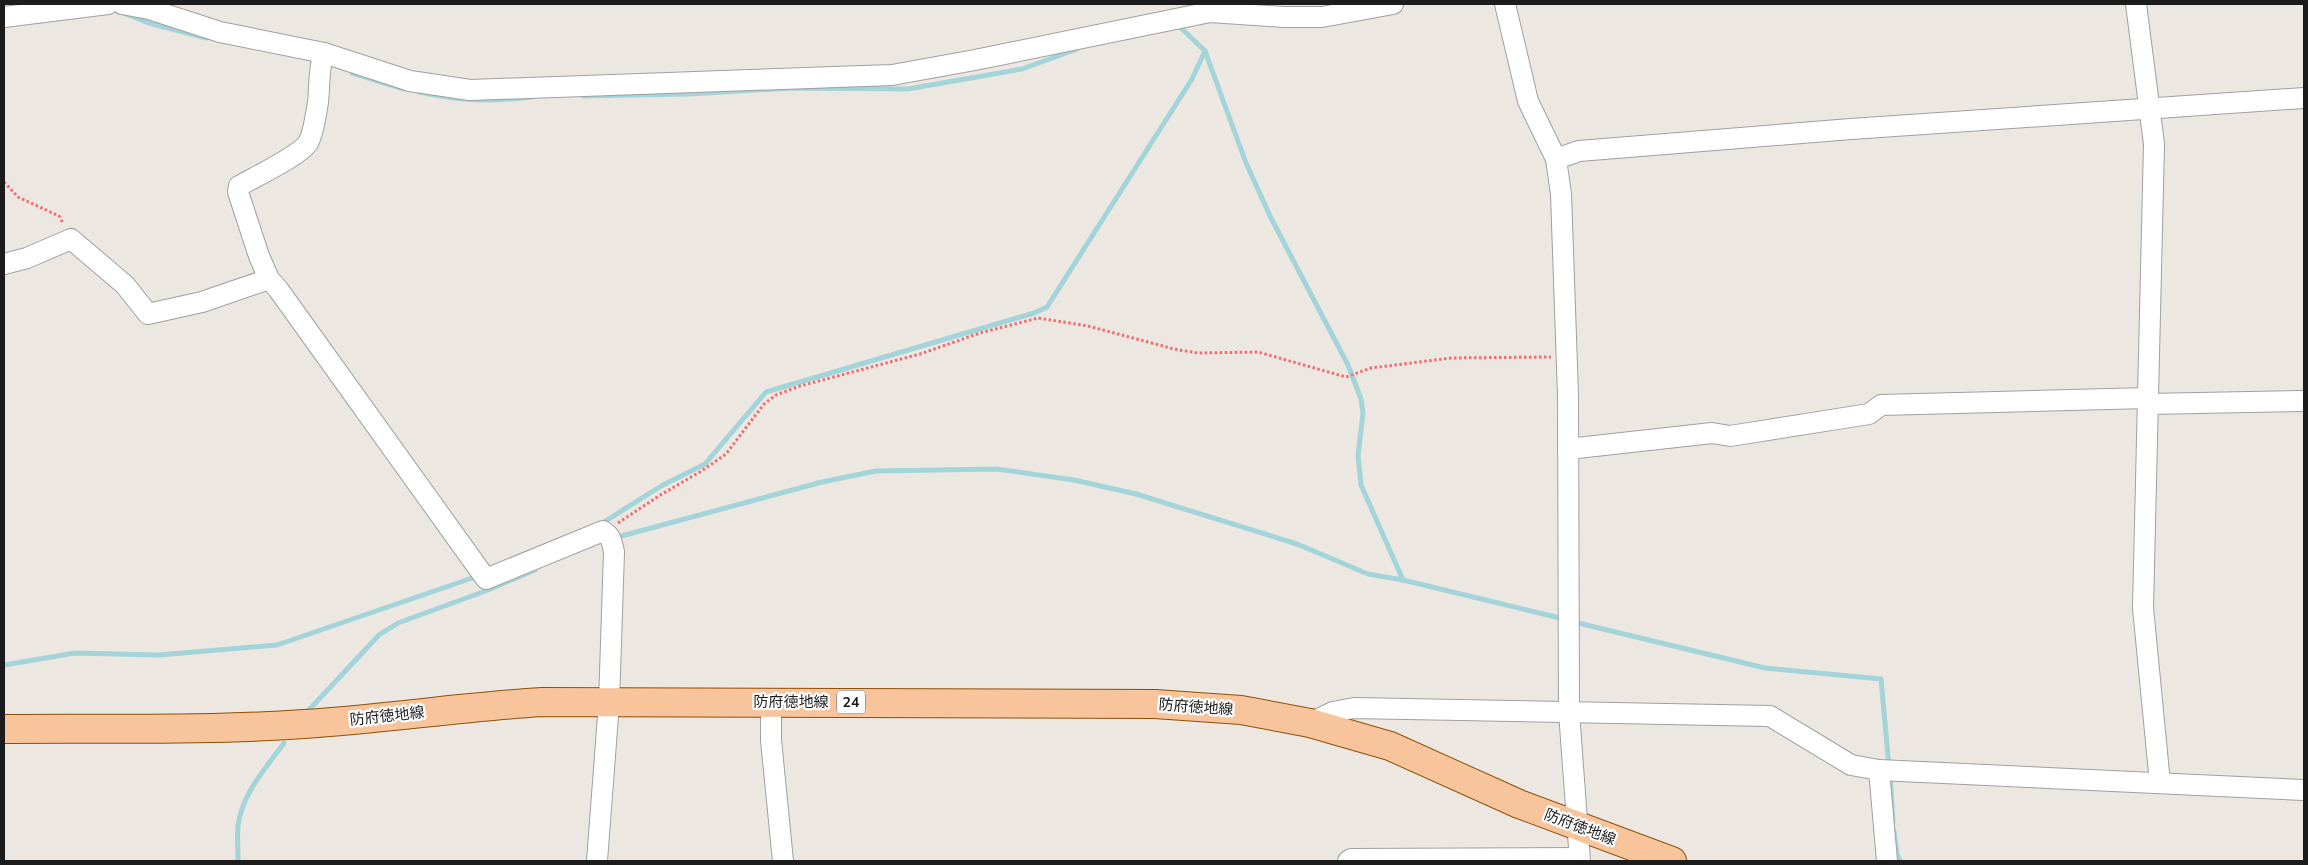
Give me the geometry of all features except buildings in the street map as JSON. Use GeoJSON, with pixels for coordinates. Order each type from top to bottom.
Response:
{"type":"FeatureCollection","features":[{"type":"Feature","properties":{"kind":"main road","name":"防府徳地線"},"geometry":{"type":"LineString","coordinates":[[4,729],[274,726],[392,716],[478,706],[542,702],[1155,704],[1241,710],[1310,723],[1390,746],[1519,804],[1672,861]]}},
{"type":"Feature","properties":{"kind":"street"},"geometry":{"type":"LineString","coordinates":[[122,4],[148,9],[220,32],[322,59],[410,80],[470,90],[892,75],[1210,12],[1284,17],[1322,16],[1393,4]]}},
{"type":"Feature","properties":{"kind":"street"},"geometry":{"type":"LineString","coordinates":[[1348,861],[1351,859],[1580,860],[1569,712],[1567,356],[1561,194],[1556,158],[1528,101],[1505,4]]}},
{"type":"Feature","properties":{"kind":"street"},"geometry":{"type":"LineString","coordinates":[[2136,4],[2154,144],[2143,608],[2160,783]]}},
{"type":"Feature","properties":{"kind":"street"},"geometry":{"type":"LineString","coordinates":[[4,17],[101,5]]}},
{"type":"Feature","properties":{"kind":"street"},"geometry":{"type":"LineString","coordinates":[[322,59],[318,102],[312,134],[307,144],[294,154],[239,186],[238,192],[259,256],[269,279],[486,579],[603,531],[608,534],[612,541],[614,552],[609,702],[597,861]]}},
{"type":"Feature","properties":{"kind":"street"},"geometry":{"type":"LineString","coordinates":[[1556,158],[1579,151],[2149,107],[2304,98]]}},
{"type":"Feature","properties":{"kind":"street"},"geometry":{"type":"LineString","coordinates":[[4,264],[27,258],[71,239],[125,285],[148,314],[202,302],[269,279]]}},
{"type":"Feature","properties":{"kind":"street"},"geometry":{"type":"LineString","coordinates":[[1568,449],[1712,433],[1730,436],[1869,414],[1881,405],[1892,404],[2304,401]]}},
{"type":"Feature","properties":{"kind":"street"},"geometry":{"type":"LineString","coordinates":[[771,702],[771,740],[783,861]]}},
{"type":"Feature","properties":{"kind":"street"},"geometry":{"type":"LineString","coordinates":[[1310,723],[1333,712],[1354,708],[1770,716],[1851,765],[1878,770],[2304,790]]}},
{"type":"Feature","properties":{"kind":"street"},"geometry":{"type":"LineString","coordinates":[[1878,770],[1887,861]]}},
{"type":"Feature","properties":{"kind":"path"},"geometry":{"type":"LineString","coordinates":[[4,182],[18,197],[59,216],[68,228],[71,239]]}},
{"type":"Feature","properties":{"kind":"path"},"geometry":{"type":"LineString","coordinates":[[608,534],[611,528],[630,514],[726,454],[764,404],[776,395],[800,386],[920,354],[980,333],[1038,318],[1088,326],[1174,350],[1198,353],[1258,352],[1346,377],[1371,368],[1451,358],[1567,356]]}},
{"type":"Feature","properties":{"kind":"waterway"},"geometry":{"type":"LineString","coordinates":[[123,13],[149,23],[206,38]]}},
{"type":"Feature","properties":{"kind":"waterway"},"geometry":{"type":"LineString","coordinates":[[1181,28],[1205,51],[1246,163],[1271,218],[1348,365],[1361,399],[1363,413],[1358,456],[1361,485],[1403,580]]}},
{"type":"Feature","properties":{"kind":"waterway"},"geometry":{"type":"LineString","coordinates":[[583,96],[688,94],[792,88],[908,89],[1022,69],[1077,49]]}},
{"type":"Feature","properties":{"kind":"waterway"},"geometry":{"type":"LineString","coordinates":[[601,524],[661,486],[705,464],[766,392],[1034,313],[1047,307],[1192,79],[1205,51]]}},
{"type":"Feature","properties":{"kind":"waterway"},"geometry":{"type":"LineString","coordinates":[[352,73],[404,89]]}},
{"type":"Feature","properties":{"kind":"waterway"},"geometry":{"type":"LineString","coordinates":[[419,92],[476,100],[532,97]]}},
{"type":"Feature","properties":{"kind":"waterway"},"geometry":{"type":"LineString","coordinates":[[614,538],[822,482],[876,471],[997,469],[1074,480],[1136,494],[1297,544],[1368,574],[1403,580],[1564,619]]}},
{"type":"Feature","properties":{"kind":"waterway"},"geometry":{"type":"LineString","coordinates":[[306,713],[379,635],[398,623],[488,590],[535,570]]}},
{"type":"Feature","properties":{"kind":"waterway"},"geometry":{"type":"LineString","coordinates":[[4,665],[75,653],[159,655],[277,645],[478,576]]}},
{"type":"Feature","properties":{"kind":"waterway"},"geometry":{"type":"LineString","coordinates":[[1574,622],[1765,668],[1881,679],[1889,767]]}},
{"type":"Feature","properties":{"kind":"waterway"},"geometry":{"type":"LineString","coordinates":[[238,861],[238,826],[244,803],[256,781],[284,743]]}},
{"type":"Feature","properties":{"kind":"waterway"},"geometry":{"type":"LineString","coordinates":[[1890,776],[1893,822]]}},
{"type":"Feature","properties":{"kind":"waterway"},"geometry":{"type":"LineString","coordinates":[[1894,831],[1897,854],[1900,861]]}}]}
